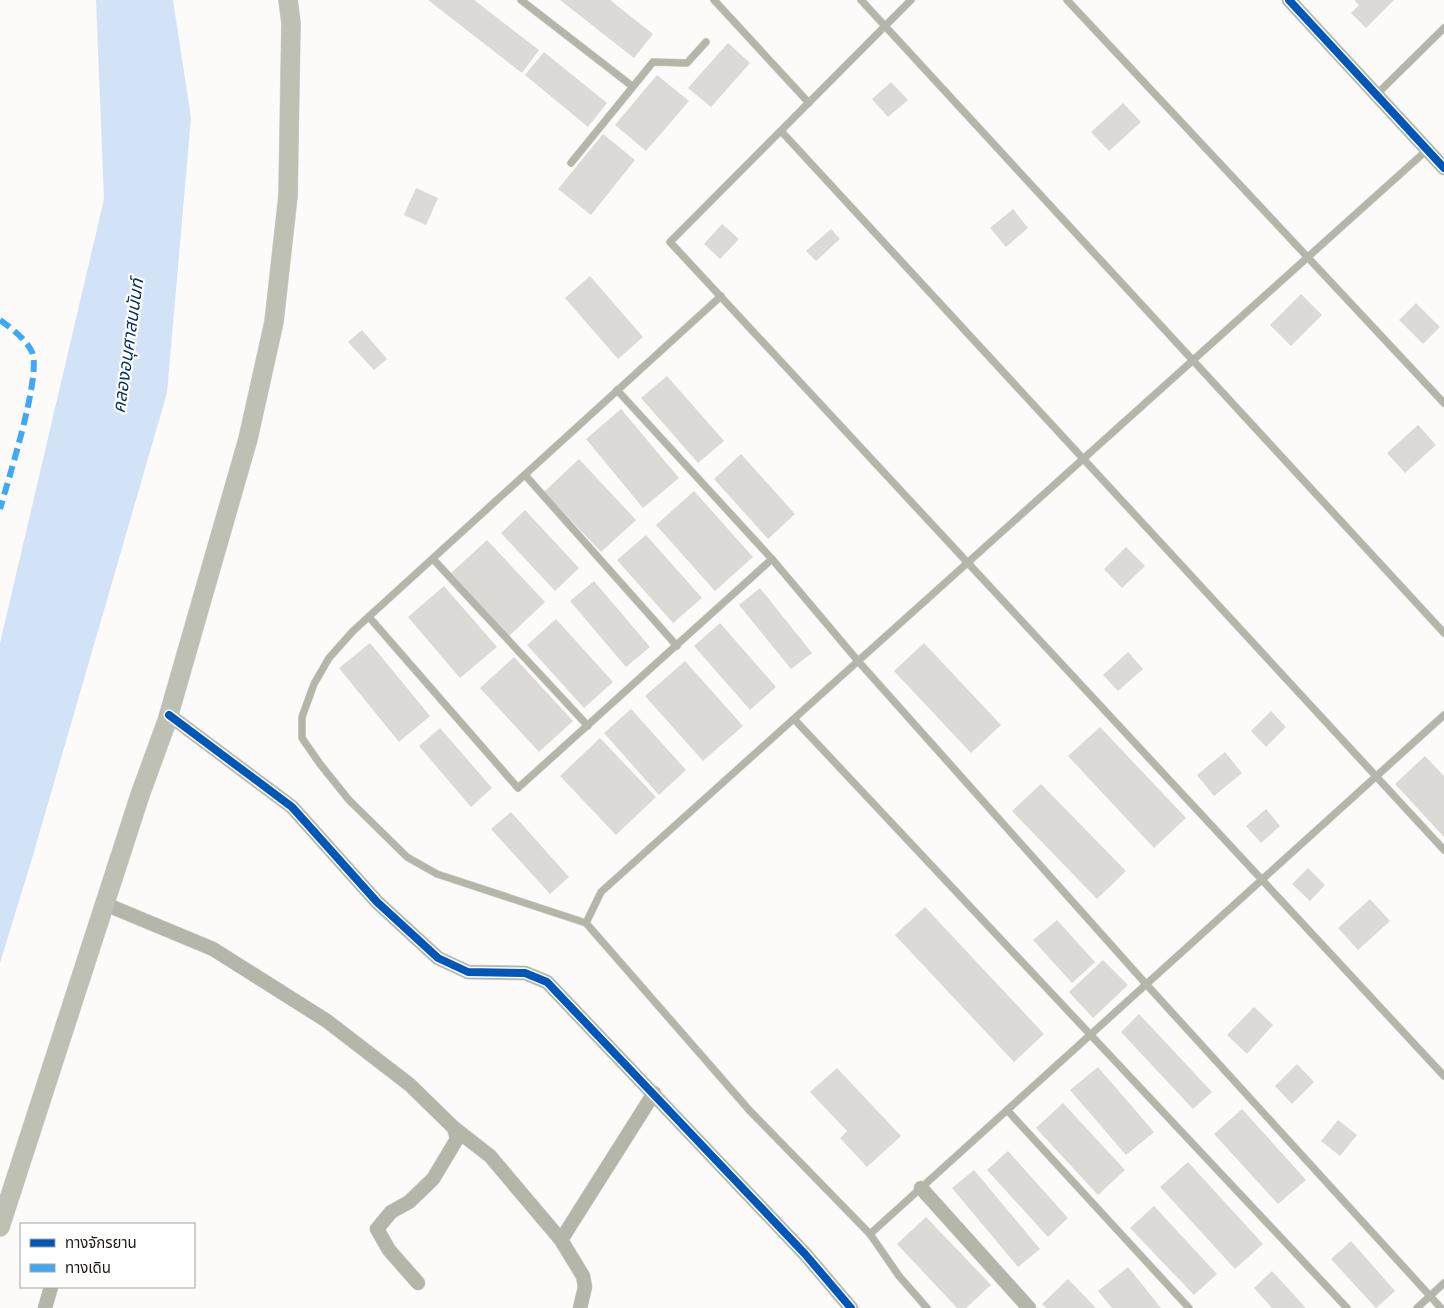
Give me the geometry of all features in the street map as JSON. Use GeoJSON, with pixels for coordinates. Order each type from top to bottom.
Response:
{"type":"FeatureCollection","features":[{"type":"Feature","properties":{"kind":"main road"},"geometry":{"type":"LineString","coordinates":[[0,1226],[140,794],[169,715],[248,439],[274,322],[288,196],[291,22],[288,0]]}},
{"type":"Feature","properties":{"kind":"street"},"geometry":{"type":"LineString","coordinates":[[1289,0],[1444,168]]}},
{"type":"Feature","properties":{"kind":"street"},"geometry":{"type":"LineString","coordinates":[[169,715],[292,807],[377,902],[438,958],[468,972],[525,973],[547,982],[805,1254],[851,1308]]}},
{"type":"Feature","properties":{"kind":"street"},"geometry":{"type":"LineString","coordinates":[[105,904],[213,949],[327,1020],[410,1085],[454,1128],[490,1156],[561,1240],[583,1276],[585,1287],[580,1308]]}},
{"type":"Feature","properties":{"kind":"street"},"geometry":{"type":"LineString","coordinates":[[561,1240],[654,1094]]}},
{"type":"Feature","properties":{"kind":"street"},"geometry":{"type":"LineString","coordinates":[[418,1283],[389,1250],[377,1230],[391,1212],[409,1202],[433,1178],[456,1139],[454,1128]]}},
{"type":"Feature","properties":{"kind":"street"},"geometry":{"type":"LineString","coordinates":[[921,1188],[1029,1308]]}},
{"type":"Feature","properties":{"kind":"street"},"geometry":{"type":"LineString","coordinates":[[45,1308],[51,1288]]}},
{"type":"Feature","properties":{"kind":"lane"},"geometry":{"type":"LineString","coordinates":[[521,0],[632,86]]}},
{"type":"Feature","properties":{"kind":"lane"},"geometry":{"type":"LineString","coordinates":[[714,0],[809,102]]}},
{"type":"Feature","properties":{"kind":"lane"},"geometry":{"type":"LineString","coordinates":[[861,0],[1444,633]]}},
{"type":"Feature","properties":{"kind":"lane"},"geometry":{"type":"LineString","coordinates":[[911,0],[670,242],[1444,1076]]}},
{"type":"Feature","properties":{"kind":"lane"},"geometry":{"type":"LineString","coordinates":[[1067,0],[1444,403]]}},
{"type":"Feature","properties":{"kind":"lane"},"geometry":{"type":"LineString","coordinates":[[1376,94],[1444,28]]}},
{"type":"Feature","properties":{"kind":"lane"},"geometry":{"type":"LineString","coordinates":[[571,163],[653,62],[687,63],[706,42]]}},
{"type":"Feature","properties":{"kind":"lane"},"geometry":{"type":"LineString","coordinates":[[781,131],[1444,850]]}},
{"type":"Feature","properties":{"kind":"lane"},"geometry":{"type":"LineString","coordinates":[[586,922],[601,892],[1427,150]]}},
{"type":"Feature","properties":{"kind":"lane"},"geometry":{"type":"LineString","coordinates":[[721,296],[352,631],[329,658],[314,684],[302,716],[302,738],[320,764],[350,800],[407,857],[436,874],[586,922],[750,1111],[870,1234],[899,1276],[928,1308]]}},
{"type":"Feature","properties":{"kind":"lane"},"geometry":{"type":"LineString","coordinates":[[617,390],[772,559],[858,661],[1146,984],[1441,1308]]}},
{"type":"Feature","properties":{"kind":"lane"},"geometry":{"type":"LineString","coordinates":[[525,474],[677,646]]}},
{"type":"Feature","properties":{"kind":"lane"},"geometry":{"type":"LineString","coordinates":[[433,559],[588,726]]}},
{"type":"Feature","properties":{"kind":"lane"},"geometry":{"type":"LineString","coordinates":[[369,617],[518,788],[772,559]]}},
{"type":"Feature","properties":{"kind":"lane"},"geometry":{"type":"LineString","coordinates":[[870,1234],[1444,715]]}},
{"type":"Feature","properties":{"kind":"lane"},"geometry":{"type":"LineString","coordinates":[[794,719],[1347,1308]]}},
{"type":"Feature","properties":{"kind":"lane"},"geometry":{"type":"LineString","coordinates":[[1007,1110],[1189,1308]]}},
{"type":"Feature","properties":{"kind":"lane"},"geometry":{"type":"LineString","coordinates":[[1417,1308],[1444,1283]]}},
{"type":"Feature","properties":{"kind":"water","name":"คลองอนุศาสนนันท์"},"geometry":{"type":"Polygon","coordinates":[[[96,0],[173,0],[191,118],[167,393],[0,963],[0,643],[104,199],[96,0]]]}},
{"type":"Feature","properties":{"kind":"building"},"geometry":{"type":"Polygon","coordinates":[[[428,0],[474,0],[539,50],[522,73],[428,0]]]}},
{"type":"Feature","properties":{"kind":"building"},"geometry":{"type":"Polygon","coordinates":[[[560,0],[610,0],[653,34],[634,58],[560,0]]]}},
{"type":"Feature","properties":{"kind":"building"},"geometry":{"type":"Polygon","coordinates":[[[1354,0],[1394,0],[1366,28],[1351,13],[1359,5],[1354,0]]]}},
{"type":"Feature","properties":{"kind":"building"},"geometry":{"type":"Polygon","coordinates":[[[728,43],[750,63],[711,107],[688,88],[728,43]]]}},
{"type":"Feature","properties":{"kind":"building"},"geometry":{"type":"Polygon","coordinates":[[[544,52],[607,103],[588,127],[525,75],[544,52]]]}},
{"type":"Feature","properties":{"kind":"building"},"geometry":{"type":"Polygon","coordinates":[[[657,75],[689,101],[646,151],[615,125],[657,75]]]}},
{"type":"Feature","properties":{"kind":"building"},"geometry":{"type":"Polygon","coordinates":[[[891,82],[908,100],[888,117],[872,99],[891,82]]]}},
{"type":"Feature","properties":{"kind":"building"},"geometry":{"type":"Polygon","coordinates":[[[1123,103],[1141,122],[1109,151],[1091,132],[1123,103]]]}},
{"type":"Feature","properties":{"kind":"building"},"geometry":{"type":"Polygon","coordinates":[[[603,134],[635,160],[591,215],[558,189],[603,134]]]}},
{"type":"Feature","properties":{"kind":"building"},"geometry":{"type":"Polygon","coordinates":[[[416,188],[438,198],[426,225],[404,215],[416,188]]]}},
{"type":"Feature","properties":{"kind":"building"},"geometry":{"type":"Polygon","coordinates":[[[1013,209],[1028,228],[1006,247],[990,228],[1013,209]]]}},
{"type":"Feature","properties":{"kind":"building"},"geometry":{"type":"Polygon","coordinates":[[[722,224],[739,239],[720,259],[704,244],[722,224]]]}},
{"type":"Feature","properties":{"kind":"building"},"geometry":{"type":"Polygon","coordinates":[[[831,229],[840,239],[816,261],[806,251],[831,229]]]}},
{"type":"Feature","properties":{"kind":"building"},"geometry":{"type":"Polygon","coordinates":[[[590,276],[643,337],[618,359],[565,298],[590,276]]]}},
{"type":"Feature","properties":{"kind":"building"},"geometry":{"type":"Polygon","coordinates":[[[1301,294],[1322,315],[1291,346],[1270,325],[1301,294]]]}},
{"type":"Feature","properties":{"kind":"building"},"geometry":{"type":"Polygon","coordinates":[[[1416,303],[1440,327],[1423,344],[1399,320],[1416,303]]]}},
{"type":"Feature","properties":{"kind":"building"},"geometry":{"type":"Polygon","coordinates":[[[362,330],[387,359],[374,370],[348,342],[362,330]]]}},
{"type":"Feature","properties":{"kind":"building"},"geometry":{"type":"Polygon","coordinates":[[[667,376],[724,441],[698,463],[641,398],[667,376]]]}},
{"type":"Feature","properties":{"kind":"building"},"geometry":{"type":"Polygon","coordinates":[[[621,409],[679,478],[643,508],[586,439],[621,409]]]}},
{"type":"Feature","properties":{"kind":"building"},"geometry":{"type":"Polygon","coordinates":[[[1418,425],[1436,445],[1405,473],[1387,453],[1418,425]]]}},
{"type":"Feature","properties":{"kind":"building"},"geometry":{"type":"Polygon","coordinates":[[[741,454],[795,514],[768,539],[714,479],[741,454]]]}},
{"type":"Feature","properties":{"kind":"building"},"geometry":{"type":"Polygon","coordinates":[[[579,459],[636,520],[601,552],[544,492],[579,459]]]}},
{"type":"Feature","properties":{"kind":"building"},"geometry":{"type":"Polygon","coordinates":[[[694,491],[753,557],[715,591],[656,525],[694,491]]]}},
{"type":"Feature","properties":{"kind":"building"},"geometry":{"type":"Polygon","coordinates":[[[525,510],[579,568],[555,591],[501,533],[525,510]]]}},
{"type":"Feature","properties":{"kind":"building"},"geometry":{"type":"Polygon","coordinates":[[[646,535],[702,598],[673,623],[617,560],[646,535]]]}},
{"type":"Feature","properties":{"kind":"building"},"geometry":{"type":"Polygon","coordinates":[[[487,540],[545,602],[509,636],[451,573],[487,540]]]}},
{"type":"Feature","properties":{"kind":"building"},"geometry":{"type":"Polygon","coordinates":[[[1126,547],[1145,566],[1122,588],[1104,569],[1126,547]]]}},
{"type":"Feature","properties":{"kind":"building"},"geometry":{"type":"Polygon","coordinates":[[[594,581],[650,647],[626,667],[570,601],[594,581]]]}},
{"type":"Feature","properties":{"kind":"building"},"geometry":{"type":"Polygon","coordinates":[[[444,586],[497,647],[460,678],[408,617],[444,586]]]}},
{"type":"Feature","properties":{"kind":"building"},"geometry":{"type":"Polygon","coordinates":[[[760,588],[812,653],[791,669],[739,605],[760,588]]]}},
{"type":"Feature","properties":{"kind":"building"},"geometry":{"type":"Polygon","coordinates":[[[556,619],[613,682],[584,708],[527,645],[556,619]]]}},
{"type":"Feature","properties":{"kind":"building"},"geometry":{"type":"Polygon","coordinates":[[[720,623],[776,687],[750,710],[694,646],[720,623]]]}},
{"type":"Feature","properties":{"kind":"building"},"geometry":{"type":"Polygon","coordinates":[[[370,643],[430,716],[399,742],[339,668],[370,643]]]}},
{"type":"Feature","properties":{"kind":"building"},"geometry":{"type":"Polygon","coordinates":[[[924,643],[1001,725],[971,753],[894,671],[924,643]]]}},
{"type":"Feature","properties":{"kind":"building"},"geometry":{"type":"Polygon","coordinates":[[[1128,652],[1143,669],[1118,691],[1103,675],[1128,652]]]}},
{"type":"Feature","properties":{"kind":"building"},"geometry":{"type":"Polygon","coordinates":[[[514,657],[573,721],[539,752],[480,688],[514,657]]]}},
{"type":"Feature","properties":{"kind":"building"},"geometry":{"type":"Polygon","coordinates":[[[685,661],[743,726],[703,761],[645,696],[685,661]]]}},
{"type":"Feature","properties":{"kind":"building"},"geometry":{"type":"Polygon","coordinates":[[[631,709],[686,770],[659,795],[604,733],[631,709]]]}},
{"type":"Feature","properties":{"kind":"building"},"geometry":{"type":"Polygon","coordinates":[[[1271,711],[1286,727],[1266,747],[1251,731],[1271,711]]]}},
{"type":"Feature","properties":{"kind":"building"},"geometry":{"type":"Polygon","coordinates":[[[1100,727],[1186,818],[1154,848],[1068,756],[1100,727]]]}},
{"type":"Feature","properties":{"kind":"building"},"geometry":{"type":"Polygon","coordinates":[[[440,728],[492,788],[471,807],[419,746],[440,728]]]}},
{"type":"Feature","properties":{"kind":"building"},"geometry":{"type":"Polygon","coordinates":[[[600,738],[656,797],[616,835],[560,776],[600,738]]]}},
{"type":"Feature","properties":{"kind":"building"},"geometry":{"type":"Polygon","coordinates":[[[1225,752],[1242,773],[1214,796],[1197,775],[1225,752]]]}},
{"type":"Feature","properties":{"kind":"building"},"geometry":{"type":"Polygon","coordinates":[[[1425,756],[1444,776],[1444,837],[1395,784],[1425,756]]]}},
{"type":"Feature","properties":{"kind":"building"},"geometry":{"type":"Polygon","coordinates":[[[1041,784],[1126,871],[1097,899],[1012,811],[1041,784]]]}},
{"type":"Feature","properties":{"kind":"building"},"geometry":{"type":"Polygon","coordinates":[[[1266,809],[1280,826],[1261,843],[1246,826],[1266,809]]]}},
{"type":"Feature","properties":{"kind":"building"},"geometry":{"type":"Polygon","coordinates":[[[511,812],[569,877],[550,894],[491,829],[511,812]]]}},
{"type":"Feature","properties":{"kind":"building"},"geometry":{"type":"Polygon","coordinates":[[[1308,868],[1325,885],[1310,901],[1292,884],[1308,868]]]}},
{"type":"Feature","properties":{"kind":"building"},"geometry":{"type":"Polygon","coordinates":[[[1370,899],[1390,921],[1358,950],[1338,928],[1370,899]]]}},
{"type":"Feature","properties":{"kind":"building"},"geometry":{"type":"Polygon","coordinates":[[[925,907],[1044,1034],[1014,1062],[895,935],[925,907]]]}},
{"type":"Feature","properties":{"kind":"building"},"geometry":{"type":"Polygon","coordinates":[[[1057,920],[1095,962],[1072,983],[1033,940],[1057,920]]]}},
{"type":"Feature","properties":{"kind":"building"},"geometry":{"type":"Polygon","coordinates":[[[1103,960],[1128,985],[1093,1018],[1069,992],[1103,960]]]}},
{"type":"Feature","properties":{"kind":"building"},"geometry":{"type":"Polygon","coordinates":[[[1254,1007],[1273,1025],[1247,1054],[1227,1035],[1254,1007]]]}},
{"type":"Feature","properties":{"kind":"building"},"geometry":{"type":"Polygon","coordinates":[[[1139,1014],[1212,1092],[1193,1109],[1121,1032],[1139,1014]]]}},
{"type":"Feature","properties":{"kind":"building"},"geometry":{"type":"Polygon","coordinates":[[[1297,1064],[1314,1082],[1292,1104],[1275,1086],[1297,1064]]]}},
{"type":"Feature","properties":{"kind":"building"},"geometry":{"type":"Polygon","coordinates":[[[1098,1067],[1154,1132],[1126,1155],[1070,1090],[1098,1067]]]}},
{"type":"Feature","properties":{"kind":"building"},"geometry":{"type":"Polygon","coordinates":[[[837,1068],[901,1136],[867,1167],[840,1138],[847,1131],[810,1092],[837,1068]]]}},
{"type":"Feature","properties":{"kind":"building"},"geometry":{"type":"Polygon","coordinates":[[[1063,1103],[1125,1170],[1098,1195],[1036,1128],[1063,1103]]]}},
{"type":"Feature","properties":{"kind":"building"},"geometry":{"type":"Polygon","coordinates":[[[1242,1109],[1306,1180],[1278,1204],[1214,1134],[1242,1109]]]}},
{"type":"Feature","properties":{"kind":"building"},"geometry":{"type":"Polygon","coordinates":[[[1338,1120],[1357,1135],[1340,1156],[1321,1141],[1338,1120]]]}},
{"type":"Feature","properties":{"kind":"building"},"geometry":{"type":"Polygon","coordinates":[[[1008,1151],[1068,1218],[1048,1237],[987,1170],[1008,1151]]]}},
{"type":"Feature","properties":{"kind":"building"},"geometry":{"type":"Polygon","coordinates":[[[1188,1162],[1263,1244],[1235,1269],[1160,1187],[1188,1162]]]}},
{"type":"Feature","properties":{"kind":"building"},"geometry":{"type":"Polygon","coordinates":[[[974,1170],[1040,1249],[1018,1267],[952,1188],[974,1170]]]}},
{"type":"Feature","properties":{"kind":"building"},"geometry":{"type":"Polygon","coordinates":[[[1154,1206],[1217,1274],[1194,1295],[1130,1228],[1154,1206]]]}},
{"type":"Feature","properties":{"kind":"building"},"geometry":{"type":"Polygon","coordinates":[[[926,1217],[991,1285],[966,1308],[957,1308],[897,1244],[926,1217]]]}},
{"type":"Feature","properties":{"kind":"building"},"geometry":{"type":"Polygon","coordinates":[[[1351,1241],[1395,1291],[1376,1308],[1331,1259],[1351,1241]]]}},
{"type":"Feature","properties":{"kind":"building"},"geometry":{"type":"Polygon","coordinates":[[[1128,1267],[1161,1308],[1112,1308],[1098,1291],[1128,1267]]]}},
{"type":"Feature","properties":{"kind":"building"},"geometry":{"type":"Polygon","coordinates":[[[1272,1271],[1306,1308],[1272,1308],[1254,1288],[1272,1271]]]}},
{"type":"Feature","properties":{"kind":"building"},"geometry":{"type":"Polygon","coordinates":[[[1068,1279],[1096,1308],[1046,1308],[1042,1304],[1068,1279]]]}},
{"type":"Feature","properties":{"kind":"marked path"},"geometry":{"type":"LineString","coordinates":[[0,320],[26,343],[32,352],[34,364],[23,428],[0,509]]}},
{"type":"Feature","properties":{"kind":"cycle path"},"geometry":{"type":"LineString","coordinates":[[1289,0],[1444,168]]}},
{"type":"Feature","properties":{"kind":"cycle path"},"geometry":{"type":"LineString","coordinates":[[169,715],[292,807],[377,902],[438,958],[468,972],[525,973],[547,982],[805,1254],[851,1308]]}}]}
